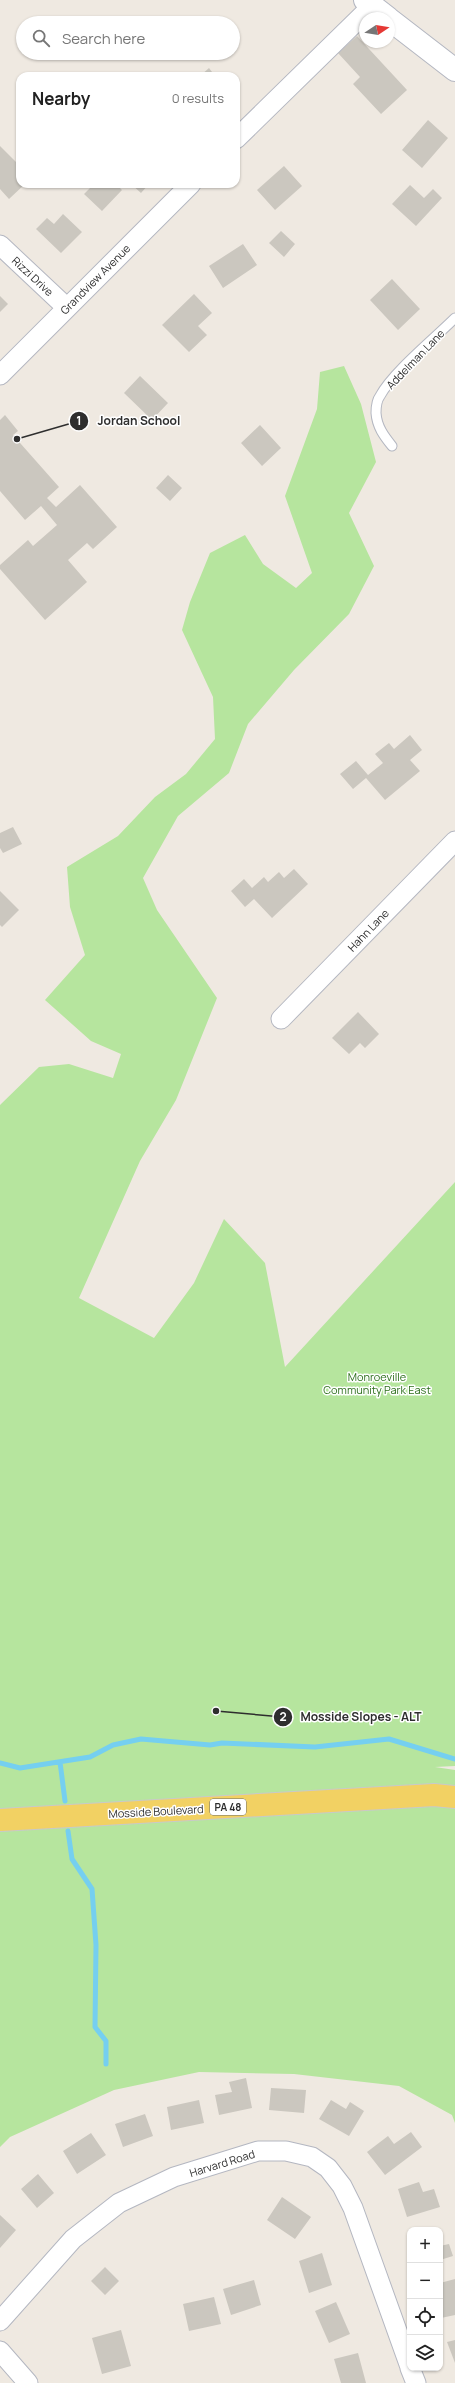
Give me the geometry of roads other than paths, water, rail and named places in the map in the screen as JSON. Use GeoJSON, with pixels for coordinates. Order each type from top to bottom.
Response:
{"type":"FeatureCollection","features":[{"type":"Feature","properties":{"kind":"main road","name":"Mosside Boulevard"},"geometry":{"type":"LineString","coordinates":[[0,1820],[434,1795],[455,1797]]}},
{"type":"Feature","properties":{"kind":"street"},"geometry":{"type":"LineString","coordinates":[[240,135],[378,11],[455,70]]}},
{"type":"Feature","properties":{"kind":"street","name":"Grandview Avenue"},"geometry":{"type":"LineString","coordinates":[[0,375],[66,307],[187,188]]}},
{"type":"Feature","properties":{"kind":"street","name":"Rizzi Drive"},"geometry":{"type":"LineString","coordinates":[[0,245],[66,307]]}},
{"type":"Feature","properties":{"kind":"street","name":"Hahn Lane"},"geometry":{"type":"LineString","coordinates":[[281,1019],[455,841]]}},
{"type":"Feature","properties":{"kind":"street","name":"Harvard Road"},"geometry":{"type":"LineString","coordinates":[[0,2321],[73,2239],[119,2203],[174,2178],[258,2151],[286,2151],[312,2157],[328,2168],[342,2186],[353,2208],[407,2359]]}},
{"type":"Feature","properties":{"kind":"street"},"geometry":{"type":"LineString","coordinates":[[0,2351],[28,2383]]}},
{"type":"Feature","properties":{"kind":"street","name":"Harvard Road"},"geometry":{"type":"LineString","coordinates":[[412,2371],[416,2383]]}},
{"type":"Feature","properties":{"kind":"lane","name":"Addelman Lane"},"geometry":{"type":"LineString","coordinates":[[392,446],[378,423],[376,412],[380,396],[394,378],[455,318]]}},
{"type":"Feature","properties":{"kind":"waterway"},"geometry":{"type":"LineString","coordinates":[[0,1763],[20,1768],[90,1757],[113,1745],[141,1739],[210,1745],[222,1743],[315,1747],[389,1739],[455,1759]]}},
{"type":"Feature","properties":{"kind":"waterway"},"geometry":{"type":"LineString","coordinates":[[60,1762],[65,1801]]}},
{"type":"Feature","properties":{"kind":"waterway"},"geometry":{"type":"LineString","coordinates":[[68,1831],[72,1859],[92,1889],[96,1945],[95,2027],[106,2041],[106,2064]]}},
{"type":"Feature","properties":{"kind":"place","name":"Jordan School"},"geometry":{"type":"Point","coordinates":[17,439]}},
{"type":"Feature","properties":{"kind":"place","name":"Mosside Slopes - ALT"},"geometry":{"type":"Point","coordinates":[216,1711]}},
{"type":"Feature","properties":{"kind":"park label","name":"Monroeville Community Park East"},"geometry":{"type":"Point","coordinates":[377,1382]}}]}
